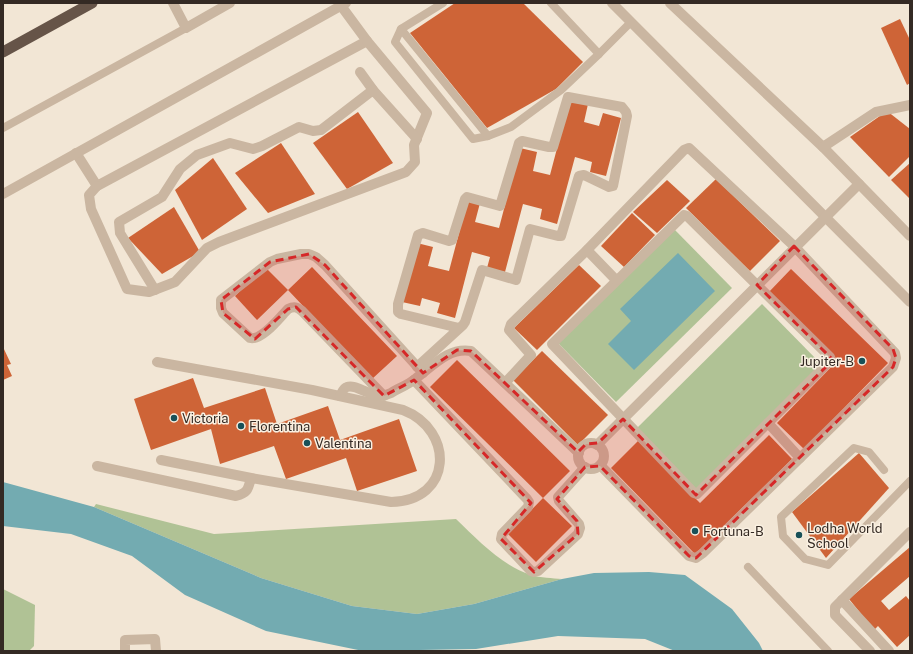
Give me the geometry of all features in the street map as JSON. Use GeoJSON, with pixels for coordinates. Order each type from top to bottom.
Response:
{"type":"FeatureCollection","features":[{"type":"Feature","properties":{"kind":"highway"},"geometry":{"type":"LineString","coordinates":[[3,52],[92,3]]}},
{"type":"Feature","properties":{"kind":"street"},"geometry":{"type":"LineString","coordinates":[[173,3],[186,28],[230,3]]}},
{"type":"Feature","properties":{"kind":"street"},"geometry":{"type":"LineString","coordinates":[[612,3],[910,302]]}},
{"type":"Feature","properties":{"kind":"street"},"geometry":{"type":"LineString","coordinates":[[670,3],[823,147],[910,236]]}},
{"type":"Feature","properties":{"kind":"street"},"geometry":{"type":"LineString","coordinates":[[3,194],[342,4],[367,41],[427,113],[414,145],[415,162],[406,172],[218,242],[207,248],[174,282],[155,290],[149,292],[127,289],[91,209],[89,195],[97,186],[367,41]]}},
{"type":"Feature","properties":{"kind":"street"},"geometry":{"type":"LineString","coordinates":[[360,72],[373,90],[416,138]]}},
{"type":"Feature","properties":{"kind":"street"},"geometry":{"type":"LineString","coordinates":[[155,290],[120,233],[119,222],[162,197],[180,169],[197,155],[230,143],[253,149],[299,127],[314,131],[320,130],[373,90]]}},
{"type":"Feature","properties":{"kind":"street"},"geometry":{"type":"LineString","coordinates":[[340,396],[347,386],[354,387],[370,394],[384,396],[414,380],[420,370],[466,322],[482,270],[516,280],[530,229],[560,236],[580,176],[584,175],[609,187],[613,186],[627,116],[622,107],[568,97],[553,147],[522,141],[520,143],[500,206],[467,197],[465,199],[452,240],[448,241],[422,233],[418,235],[398,304],[398,312],[459,328]]}},
{"type":"Feature","properties":{"kind":"street"},"geometry":{"type":"LineString","coordinates":[[823,147],[876,112],[910,105]]}},
{"type":"Feature","properties":{"kind":"street"},"geometry":{"type":"LineString","coordinates":[[505,382],[531,355],[509,330],[509,326],[587,250],[684,150],[689,148],[794,246],[893,349],[896,358],[893,366],[696,558],[689,556],[600,465]]}},
{"type":"Feature","properties":{"kind":"street"},"geometry":{"type":"LineString","coordinates":[[76,153],[97,186]]}},
{"type":"Feature","properties":{"kind":"street"},"geometry":{"type":"LineString","coordinates":[[597,445],[794,246],[859,184]]}},
{"type":"Feature","properties":{"kind":"street"},"geometry":{"type":"LineString","coordinates":[[686,215],[756,285],[830,357],[831,360],[697,494],[694,493],[552,344],[616,280],[686,215]]}},
{"type":"Feature","properties":{"kind":"street"},"geometry":{"type":"LineString","coordinates":[[587,250],[616,280]]}},
{"type":"Feature","properties":{"kind":"street"},"geometry":{"type":"LineString","coordinates":[[384,396],[302,310],[296,307],[288,309],[261,336],[255,339],[250,338],[223,313],[221,308],[221,300],[270,262],[301,254],[309,254],[316,257],[325,265],[420,370]]}},
{"type":"Feature","properties":{"kind":"street"},"geometry":{"type":"LineString","coordinates":[[420,370],[457,350],[470,352],[505,382],[579,453]]}},
{"type":"Feature","properties":{"kind":"street"},"geometry":{"type":"LineString","coordinates":[[157,362],[312,390],[403,410],[412,414],[423,422],[433,436],[441,457],[438,472],[429,487],[422,493],[408,500],[391,502],[251,478],[161,460]]}},
{"type":"Feature","properties":{"kind":"street"},"geometry":{"type":"LineString","coordinates":[[414,380],[529,502],[528,507],[502,534],[501,539],[534,572],[540,569],[578,534],[580,528],[579,524],[558,501],[558,497],[585,467]]}},
{"type":"Feature","properties":{"kind":"street"},"geometry":{"type":"LineString","coordinates":[[768,423],[800,458]]}},
{"type":"Feature","properties":{"kind":"street"},"geometry":{"type":"LineString","coordinates":[[594,443],[602,449],[603,459],[600,465],[593,468],[585,467],[580,461],[580,449],[586,444],[594,443]]}},
{"type":"Feature","properties":{"kind":"street"},"geometry":{"type":"LineString","coordinates":[[98,466],[236,496],[243,494],[248,490],[251,478]]}},
{"type":"Feature","properties":{"kind":"street"},"geometry":{"type":"LineString","coordinates":[[870,651],[834,615],[835,607],[910,532]]}},
{"type":"Feature","properties":{"kind":"street"},"geometry":{"type":"LineString","coordinates":[[842,600],[889,651]]}},
{"type":"Feature","properties":{"kind":"street"},"geometry":{"type":"LineString","coordinates":[[125,651],[125,640],[155,639],[156,651]]}},
{"type":"Feature","properties":{"kind":"lane"},"geometry":{"type":"LineString","coordinates":[[443,3],[401,29],[395,42],[473,139],[488,136],[511,127],[561,90],[631,22]]}},
{"type":"Feature","properties":{"kind":"lane"},"geometry":{"type":"LineString","coordinates":[[550,3],[599,54]]}},
{"type":"Feature","properties":{"kind":"lane"},"geometry":{"type":"LineString","coordinates":[[3,128],[186,28]]}},
{"type":"Feature","properties":{"kind":"lane"},"geometry":{"type":"LineString","coordinates":[[401,29],[488,136]]}},
{"type":"Feature","properties":{"kind":"lane"},"geometry":{"type":"LineString","coordinates":[[884,470],[868,452],[854,448],[781,517],[783,536],[805,559],[828,565],[910,481]]}},
{"type":"Feature","properties":{"kind":"lane"},"geometry":{"type":"LineString","coordinates":[[748,567],[828,651]]}},
{"type":"Feature","properties":{"kind":"highlighted area"},"geometry":{"type":"Polygon","coordinates":[[[794,246],[893,349],[896,358],[893,367],[696,558],[689,556],[600,466],[585,467],[557,499],[577,521],[578,534],[534,572],[501,539],[531,503],[414,380],[384,396],[296,307],[288,309],[255,339],[223,313],[221,300],[270,262],[309,254],[325,265],[423,373],[457,350],[471,351],[578,452],[586,444],[598,443],[623,419],[696,495],[833,360],[757,285],[794,246]]]}},
{"type":"Feature","properties":{"kind":"green space"},"geometry":{"type":"Polygon","coordinates":[[[674,229],[732,288],[616,402],[558,343],[674,229]]]}},
{"type":"Feature","properties":{"kind":"green space"},"geometry":{"type":"Polygon","coordinates":[[[762,304],[822,365],[697,490],[636,429],[762,304]]]}},
{"type":"Feature","properties":{"kind":"green space"},"geometry":{"type":"Polygon","coordinates":[[[96,504],[214,534],[456,519],[490,551],[520,571],[531,575],[562,579],[474,604],[417,614],[352,606],[261,578],[94,507],[96,504]]]}},
{"type":"Feature","properties":{"kind":"green space"},"geometry":{"type":"Polygon","coordinates":[[[3,589],[35,605],[34,646],[29,651],[3,651],[3,589]]]}},
{"type":"Feature","properties":{"kind":"water"},"geometry":{"type":"Polygon","coordinates":[[[678,253],[715,291],[634,370],[608,344],[631,321],[620,309],[678,253]]]}},
{"type":"Feature","properties":{"kind":"water"},"geometry":{"type":"Polygon","coordinates":[[[3,482],[94,507],[261,578],[352,606],[417,614],[474,604],[562,579],[594,573],[649,572],[685,575],[732,609],[759,643],[763,651],[675,651],[645,639],[558,636],[476,649],[363,651],[266,631],[185,595],[132,556],[71,534],[3,526],[3,482]]]}},
{"type":"Feature","properties":{"kind":"building"},"geometry":{"type":"Polygon","coordinates":[[[455,3],[523,3],[583,62],[556,89],[487,128],[410,33],[455,3]]]}},
{"type":"Feature","properties":{"kind":"building"},"geometry":{"type":"Polygon","coordinates":[[[900,19],[910,40],[910,83],[907,85],[881,28],[900,19]]]}},
{"type":"Feature","properties":{"kind":"building"},"geometry":{"type":"Polygon","coordinates":[[[570,99],[588,104],[584,122],[599,126],[603,113],[621,118],[606,176],[590,172],[592,162],[575,157],[557,224],[540,219],[542,209],[523,204],[505,272],[487,268],[490,257],[472,252],[455,318],[437,313],[440,303],[422,298],[420,306],[402,302],[417,243],[433,247],[428,266],[449,271],[468,199],[480,203],[475,222],[499,228],[520,148],[537,152],[533,171],[550,175],[570,99]]]}},
{"type":"Feature","properties":{"kind":"building"},"geometry":{"type":"Polygon","coordinates":[[[887,111],[910,129],[910,156],[889,177],[850,137],[887,111]]]}},
{"type":"Feature","properties":{"kind":"building"},"geometry":{"type":"Polygon","coordinates":[[[358,112],[393,163],[347,189],[313,143],[358,112]]]}},
{"type":"Feature","properties":{"kind":"building"},"geometry":{"type":"Polygon","coordinates":[[[281,143],[315,194],[268,213],[235,173],[281,143]]]}},
{"type":"Feature","properties":{"kind":"building"},"geometry":{"type":"Polygon","coordinates":[[[213,158],[247,209],[202,240],[175,190],[213,158]]]}},
{"type":"Feature","properties":{"kind":"building"},"geometry":{"type":"Polygon","coordinates":[[[910,163],[910,199],[891,180],[910,163]]]}},
{"type":"Feature","properties":{"kind":"building"},"geometry":{"type":"Polygon","coordinates":[[[716,179],[780,241],[750,271],[686,208],[716,179]]]}},
{"type":"Feature","properties":{"kind":"building"},"geometry":{"type":"Polygon","coordinates":[[[667,180],[690,201],[657,233],[633,212],[667,180]]]}},
{"type":"Feature","properties":{"kind":"building"},"geometry":{"type":"Polygon","coordinates":[[[174,207],[200,252],[162,274],[128,238],[174,207]]]}},
{"type":"Feature","properties":{"kind":"building"},"geometry":{"type":"Polygon","coordinates":[[[632,213],[655,235],[624,267],[601,246],[632,213]]]}},
{"type":"Feature","properties":{"kind":"building"},"geometry":{"type":"Polygon","coordinates":[[[579,265],[601,286],[537,350],[514,328],[579,265]]]}},
{"type":"Feature","properties":{"kind":"building"},"geometry":{"type":"Polygon","coordinates":[[[265,267],[288,290],[257,320],[235,296],[265,267]]]}},
{"type":"Feature","properties":{"kind":"building"},"geometry":{"type":"Polygon","coordinates":[[[312,267],[397,356],[372,379],[288,290],[312,267]]]}},
{"type":"Feature","properties":{"kind":"building"},"geometry":{"type":"Polygon","coordinates":[[[791,269],[888,363],[804,449],[777,423],[838,360],[768,293],[791,269]]]}},
{"type":"Feature","properties":{"kind":"building"},"geometry":{"type":"Polygon","coordinates":[[[3,347],[11,364],[7,365],[12,376],[3,380],[3,347]]]}},
{"type":"Feature","properties":{"kind":"building"},"geometry":{"type":"Polygon","coordinates":[[[542,351],[608,415],[578,445],[513,380],[542,351]]]}},
{"type":"Feature","properties":{"kind":"building"},"geometry":{"type":"Polygon","coordinates":[[[457,360],[570,471],[543,498],[430,387],[457,360]]]}},
{"type":"Feature","properties":{"kind":"building"},"geometry":{"type":"Polygon","coordinates":[[[193,378],[204,408],[265,388],[277,424],[328,406],[340,440],[399,419],[417,471],[357,491],[346,458],[286,479],[274,446],[220,464],[211,429],[151,450],[134,399],[193,378]]]}},
{"type":"Feature","properties":{"kind":"building"},"geometry":{"type":"Polygon","coordinates":[[[769,435],[792,459],[695,554],[611,468],[638,441],[700,503],[769,435]]]}},
{"type":"Feature","properties":{"kind":"building"},"geometry":{"type":"Polygon","coordinates":[[[859,453],[889,488],[826,558],[792,512],[859,453]]]}},
{"type":"Feature","properties":{"kind":"building"},"geometry":{"type":"Polygon","coordinates":[[[543,498],[572,526],[536,562],[508,534],[543,498]]]}},
{"type":"Feature","properties":{"kind":"building"},"geometry":{"type":"Polygon","coordinates":[[[910,547],[910,576],[881,601],[889,610],[906,596],[910,601],[910,635],[897,647],[878,626],[873,631],[860,617],[862,615],[849,599],[910,547]]]}},
{"type":"Feature","properties":{"kind":"place","name":"Jupiter-B"},"geometry":{"type":"Point","coordinates":[862,361]}},
{"type":"Feature","properties":{"kind":"place","name":"Victoria"},"geometry":{"type":"Point","coordinates":[174,418]}},
{"type":"Feature","properties":{"kind":"place","name":"Florentina"},"geometry":{"type":"Point","coordinates":[241,426]}},
{"type":"Feature","properties":{"kind":"place","name":"Valentina"},"geometry":{"type":"Point","coordinates":[307,443]}},
{"type":"Feature","properties":{"kind":"place","name":"Fortuna-B"},"geometry":{"type":"Point","coordinates":[695,531]}},
{"type":"Feature","properties":{"kind":"place","name":"Lodha World School"},"geometry":{"type":"Point","coordinates":[799,535]}}]}
